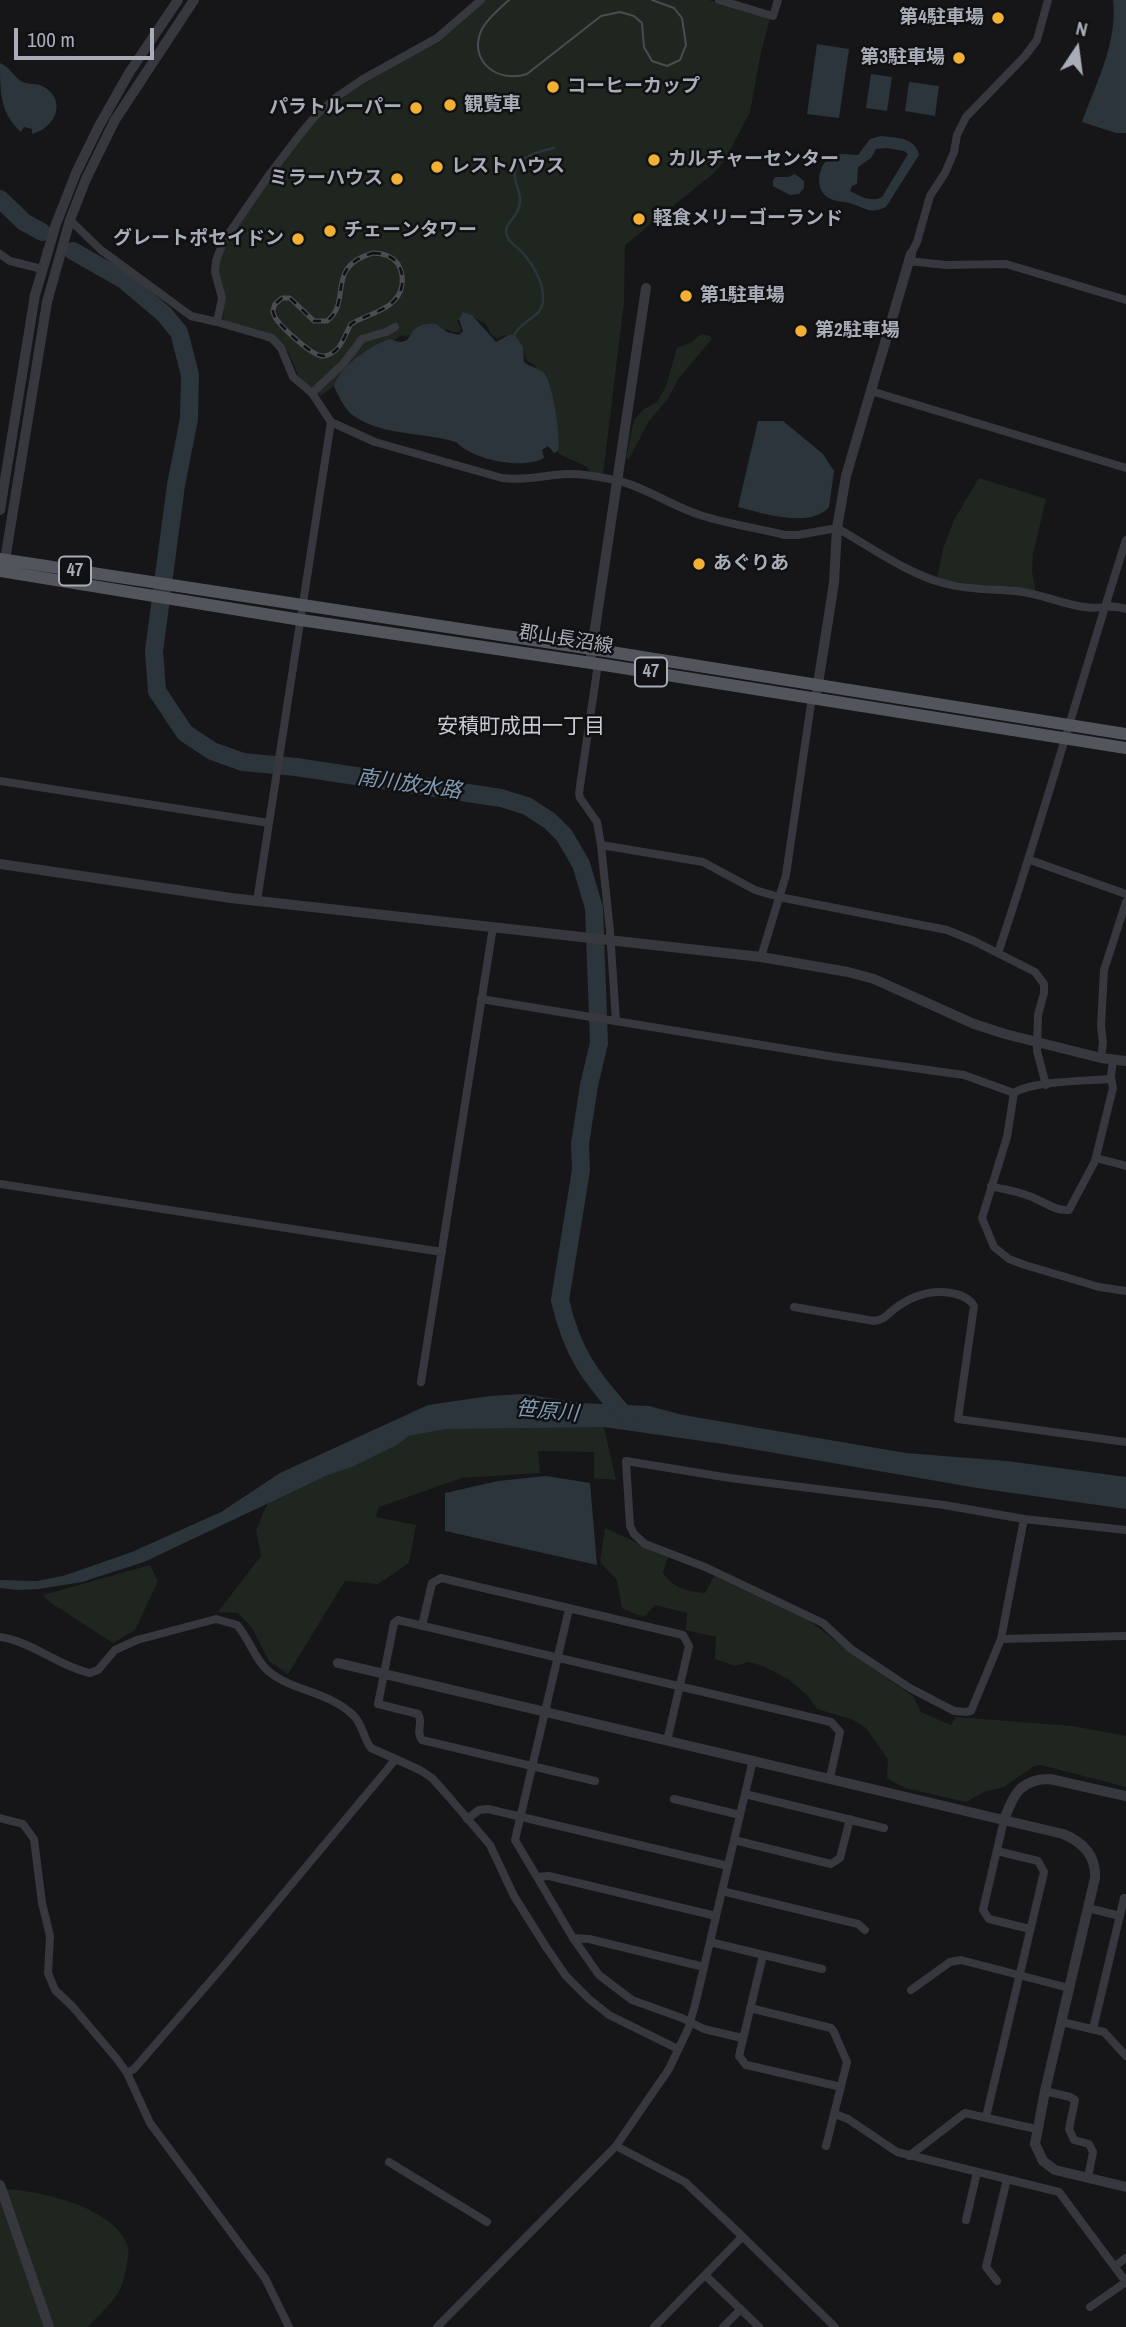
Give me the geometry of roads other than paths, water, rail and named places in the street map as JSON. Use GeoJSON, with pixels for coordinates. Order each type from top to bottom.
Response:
{"type":"FeatureCollection","features":[{"type":"Feature","properties":{"kind":"main road","name":"郡山長沼線"},"geometry":{"type":"LineString","coordinates":[[1,565],[1067,732],[1126,748]]}},
{"type":"Feature","properties":{"kind":"main road","name":"郡山長沼線"},"geometry":{"type":"LineString","coordinates":[[1067,732],[1126,734]]}},
{"type":"Feature","properties":{"kind":"street"},"geometry":{"type":"LineString","coordinates":[[0,510],[35,295],[56,224],[76,173],[99,126],[129,73],[178,0]]}},
{"type":"Feature","properties":{"kind":"street"},"geometry":{"type":"LineString","coordinates":[[1,565],[47,302],[66,231],[86,179],[116,120],[194,0]]}},
{"type":"Feature","properties":{"kind":"street"},"geometry":{"type":"LineString","coordinates":[[217,321],[222,298],[215,272],[218,253],[254,197],[302,132],[318,113],[338,96],[437,38],[481,0]]}},
{"type":"Feature","properties":{"kind":"street"},"geometry":{"type":"LineString","coordinates":[[719,0],[773,16],[778,0]]}},
{"type":"Feature","properties":{"kind":"street"},"geometry":{"type":"LineString","coordinates":[[761,957],[791,847],[834,583],[837,528],[846,476],[909,257],[917,242],[930,196],[946,173],[957,135],[966,117],[1037,40],[1048,0]]}},
{"type":"Feature","properties":{"kind":"street"},"geometry":{"type":"LineString","coordinates":[[70,220],[101,250],[191,316],[272,338],[281,348],[293,377],[312,393],[331,422],[375,442],[502,478],[522,481],[566,474],[616,481],[644,490],[662,501],[702,516],[785,535],[837,528],[928,579],[948,585],[1017,591],[1072,606],[1099,608],[1112,605],[1126,609]]}},
{"type":"Feature","properties":{"kind":"street"},"geometry":{"type":"LineString","coordinates":[[0,254],[10,261],[42,270]]}},
{"type":"Feature","properties":{"kind":"street"},"geometry":{"type":"LineString","coordinates":[[909,257],[946,265],[1006,264],[1126,300]]}},
{"type":"Feature","properties":{"kind":"street"},"geometry":{"type":"LineString","coordinates":[[615,1021],[601,845],[595,817],[579,793],[616,481],[646,288]]}},
{"type":"Feature","properties":{"kind":"street"},"geometry":{"type":"LineString","coordinates":[[312,393],[343,364],[362,339],[395,327]]}},
{"type":"Feature","properties":{"kind":"street"},"geometry":{"type":"LineString","coordinates":[[871,391],[1126,468]]}},
{"type":"Feature","properties":{"kind":"street"},"geometry":{"type":"LineString","coordinates":[[257,901],[331,422]]}},
{"type":"Feature","properties":{"kind":"street"},"geometry":{"type":"LineString","coordinates":[[999,953],[1030,860],[1126,540]]}},
{"type":"Feature","properties":{"kind":"street"},"geometry":{"type":"LineString","coordinates":[[0,781],[269,823]]}},
{"type":"Feature","properties":{"kind":"street"},"geometry":{"type":"LineString","coordinates":[[601,845],[703,862],[755,890],[779,897],[933,926],[957,934],[1035,972],[1044,989],[1038,1016],[1037,1058],[1046,1085]]}},
{"type":"Feature","properties":{"kind":"street"},"geometry":{"type":"LineString","coordinates":[[1030,860],[1126,894]]}},
{"type":"Feature","properties":{"kind":"street"},"geometry":{"type":"LineString","coordinates":[[0,864],[257,901],[761,957],[848,972],[873,979],[974,1024],[1101,1058],[1126,1061]]}},
{"type":"Feature","properties":{"kind":"street"},"geometry":{"type":"LineString","coordinates":[[1101,1058],[1104,970],[1126,902]]}},
{"type":"Feature","properties":{"kind":"street"},"geometry":{"type":"LineString","coordinates":[[421,1382],[493,927]]}},
{"type":"Feature","properties":{"kind":"street"},"geometry":{"type":"LineString","coordinates":[[481,999],[959,1074],[1014,1093]]}},
{"type":"Feature","properties":{"kind":"street"},"geometry":{"type":"LineString","coordinates":[[991,1186],[1069,1210],[1096,1158],[1112,1088],[1113,1060]]}},
{"type":"Feature","properties":{"kind":"street"},"geometry":{"type":"LineString","coordinates":[[1014,1093],[1021,1089],[1046,1085],[1111,1078]]}},
{"type":"Feature","properties":{"kind":"street"},"geometry":{"type":"LineString","coordinates":[[1014,1093],[1007,1137],[982,1218],[989,1238],[1000,1253],[1009,1259],[1099,1287],[1126,1291]]}},
{"type":"Feature","properties":{"kind":"street"},"geometry":{"type":"LineString","coordinates":[[1096,1158],[1126,1166]]}},
{"type":"Feature","properties":{"kind":"street"},"geometry":{"type":"LineString","coordinates":[[0,1184],[442,1252]]}},
{"type":"Feature","properties":{"kind":"street"},"geometry":{"type":"LineString","coordinates":[[794,1307],[874,1321],[882,1320],[914,1296],[937,1292],[960,1295],[970,1300],[974,1306],[958,1419],[1126,1442]]}},
{"type":"Feature","properties":{"kind":"street"},"geometry":{"type":"LineString","coordinates":[[1024,1519],[1001,1639],[971,1711],[960,1712],[940,1705],[910,1688],[850,1649],[823,1623],[705,1567],[645,1544],[630,1526],[626,1461],[730,1478],[944,1505],[1024,1519],[1126,1530]]}},
{"type":"Feature","properties":{"kind":"street"},"geometry":{"type":"LineString","coordinates":[[422,1626],[432,1583],[441,1578],[683,1636],[689,1646],[667,1741]]}},
{"type":"Feature","properties":{"kind":"street"},"geometry":{"type":"LineString","coordinates":[[569,1609],[515,1840],[573,1938],[596,1971],[622,1992],[647,2006],[690,2021],[704,2029],[742,2038]]}},
{"type":"Feature","properties":{"kind":"street"},"geometry":{"type":"LineString","coordinates":[[0,1637],[20,1641],[82,1671],[93,1673],[115,1650],[137,1640],[216,1619],[230,1622],[243,1632],[266,1669],[275,1676],[316,1692],[344,1707],[358,1720],[371,1748],[432,1777],[490,1845],[514,1896],[552,1957],[570,1980],[609,2015],[678,2049]]}},
{"type":"Feature","properties":{"kind":"street"},"geometry":{"type":"LineString","coordinates":[[595,1781],[422,1740],[419,1735],[421,1722],[418,1714],[378,1704],[394,1623],[398,1620],[834,1724],[840,1732],[830,1778]]}},
{"type":"Feature","properties":{"kind":"street"},"geometry":{"type":"LineString","coordinates":[[1001,1639],[1126,1636]]}},
{"type":"Feature","properties":{"kind":"street"},"geometry":{"type":"LineString","coordinates":[[338,1663],[1063,1834],[1084,1846],[1091,1856],[1095,1872],[1036,2129],[1035,2146],[1047,2165],[1059,2171],[1126,2187]]}},
{"type":"Feature","properties":{"kind":"street"},"geometry":{"type":"LineString","coordinates":[[127,2073],[134,2069],[219,1970],[395,1760]]}},
{"type":"Feature","properties":{"kind":"street"},"geometry":{"type":"LineString","coordinates":[[437,2327],[617,2146],[664,2076],[690,2021],[752,1760]]}},
{"type":"Feature","properties":{"kind":"street"},"geometry":{"type":"LineString","coordinates":[[1030,1929],[989,1919],[983,1910],[1004,1820],[1013,1796],[1038,1779],[1050,1779],[1126,1796]]}},
{"type":"Feature","properties":{"kind":"street"},"geometry":{"type":"LineString","coordinates":[[745,1794],[884,1828]]}},
{"type":"Feature","properties":{"kind":"street"},"geometry":{"type":"LineString","coordinates":[[674,1799],[740,1815]]}},
{"type":"Feature","properties":{"kind":"street"},"geometry":{"type":"LineString","coordinates":[[467,1819],[481,1808],[728,1866]]}},
{"type":"Feature","properties":{"kind":"street"},"geometry":{"type":"LineString","coordinates":[[0,1818],[23,1824],[34,1839],[42,1903],[50,1936],[49,1979],[58,1994],[106,2044],[127,2073],[150,2123],[265,2278],[289,2327]]}},
{"type":"Feature","properties":{"kind":"street"},"geometry":{"type":"LineString","coordinates":[[734,1840],[831,1864],[840,1858],[850,1819]]}},
{"type":"Feature","properties":{"kind":"street"},"geometry":{"type":"LineString","coordinates":[[986,2117],[1044,1872],[1041,1863],[997,1851]]}},
{"type":"Feature","properties":{"kind":"street"},"geometry":{"type":"LineString","coordinates":[[537,1877],[549,1877],[716,1916]]}},
{"type":"Feature","properties":{"kind":"street"},"geometry":{"type":"LineString","coordinates":[[722,1891],[858,1924],[865,1930]]}},
{"type":"Feature","properties":{"kind":"street"},"geometry":{"type":"LineString","coordinates":[[1093,2029],[1125,1895]]}},
{"type":"Feature","properties":{"kind":"street"},"geometry":{"type":"LineString","coordinates":[[1088,1908],[1119,1916]]}},
{"type":"Feature","properties":{"kind":"street"},"geometry":{"type":"LineString","coordinates":[[573,1938],[589,1939],[704,1967]]}},
{"type":"Feature","properties":{"kind":"street"},"geometry":{"type":"LineString","coordinates":[[710,1941],[822,1969]]}},
{"type":"Feature","properties":{"kind":"street"},"geometry":{"type":"LineString","coordinates":[[763,1955],[739,2056],[746,2065],[841,2087]]}},
{"type":"Feature","properties":{"kind":"street"},"geometry":{"type":"LineString","coordinates":[[911,1990],[950,1962],[961,1960],[1069,1988]]}},
{"type":"Feature","properties":{"kind":"street"},"geometry":{"type":"LineString","coordinates":[[750,2008],[833,2029],[847,2057],[826,2146]]}},
{"type":"Feature","properties":{"kind":"street"},"geometry":{"type":"LineString","coordinates":[[1062,2022],[1107,2034],[1126,2056]]}},
{"type":"Feature","properties":{"kind":"street"},"geometry":{"type":"LineString","coordinates":[[1045,2091],[1074,2100],[1069,2131],[1074,2140],[1089,2144],[1093,2152],[1088,2178]]}},
{"type":"Feature","properties":{"kind":"street"},"geometry":{"type":"LineString","coordinates":[[909,2156],[962,2113],[1036,2129]]}},
{"type":"Feature","properties":{"kind":"street"},"geometry":{"type":"LineString","coordinates":[[835,2114],[848,2119],[897,2152],[1062,2194],[1126,2282],[1090,2307]]}},
{"type":"Feature","properties":{"kind":"street"},"geometry":{"type":"LineString","coordinates":[[617,2146],[685,2182],[835,2327]]}},
{"type":"Feature","properties":{"kind":"street"},"geometry":{"type":"LineString","coordinates":[[390,2162],[487,2222]]}},
{"type":"Feature","properties":{"kind":"street"},"geometry":{"type":"LineString","coordinates":[[966,2220],[977,2172]]}},
{"type":"Feature","properties":{"kind":"street"},"geometry":{"type":"LineString","coordinates":[[997,2281],[986,2267],[1007,2179]]}},
{"type":"Feature","properties":{"kind":"street"},"geometry":{"type":"LineString","coordinates":[[0,2185],[49,2327]]}},
{"type":"Feature","properties":{"kind":"street"},"geometry":{"type":"LineString","coordinates":[[654,2327],[741,2235]]}},
{"type":"Feature","properties":{"kind":"street"},"geometry":{"type":"LineString","coordinates":[[1115,2266],[1126,2258]]}},
{"type":"Feature","properties":{"kind":"street"},"geometry":{"type":"LineString","coordinates":[[705,2275],[759,2327]]}},
{"type":"Feature","properties":{"kind":"street"},"geometry":{"type":"LineString","coordinates":[[723,2327],[741,2309]]}},
{"type":"Feature","properties":{"kind":"water"},"geometry":{"type":"Polygon","coordinates":[[[1113,0],[1126,0],[1126,133],[1116,133],[1082,122],[1109,47],[1114,16],[1113,0]]]}},
{"type":"Feature","properties":{"kind":"water"},"geometry":{"type":"Polygon","coordinates":[[[817,44],[849,49],[839,118],[807,114],[817,44]]]}},
{"type":"Feature","properties":{"kind":"water"},"geometry":{"type":"Polygon","coordinates":[[[0,63],[21,81],[42,86],[55,98],[57,105],[53,120],[40,131],[32,134],[32,129],[24,127],[21,132],[9,118],[1,92],[0,63]]]}},
{"type":"Feature","properties":{"kind":"water"},"geometry":{"type":"Polygon","coordinates":[[[871,74],[892,77],[887,111],[866,108],[871,74]]]}},
{"type":"Feature","properties":{"kind":"water"},"geometry":{"type":"Polygon","coordinates":[[[909,82],[939,86],[935,116],[905,111],[909,82]]]}},
{"type":"Feature","properties":{"kind":"water"},"geometry":{"type":"Polygon","coordinates":[[[881,136],[899,138],[914,145],[919,155],[886,207],[871,210],[827,197],[819,181],[825,162],[835,155],[858,155],[870,139],[881,136]],[[876,149],[871,158],[858,167],[857,184],[852,186],[850,191],[870,199],[882,197],[908,154],[904,151],[876,149]]]}},
{"type":"Feature","properties":{"kind":"water"},"geometry":{"type":"Polygon","coordinates":[[[795,174],[804,181],[804,188],[799,194],[790,195],[773,186],[775,177],[795,174]]]}},
{"type":"Feature","properties":{"kind":"water"},"geometry":{"type":"Polygon","coordinates":[[[463,312],[472,315],[496,342],[515,335],[523,347],[524,362],[544,373],[555,411],[558,451],[554,453],[548,446],[542,450],[544,458],[535,461],[498,461],[474,454],[456,442],[375,426],[362,421],[346,408],[334,386],[337,378],[357,357],[390,339],[404,341],[425,324],[436,324],[447,332],[459,335],[463,331],[459,319],[463,312]]]}},
{"type":"Feature","properties":{"kind":"water"},"geometry":{"type":"Polygon","coordinates":[[[758,421],[783,421],[823,454],[834,471],[829,507],[821,514],[785,518],[738,507],[758,421]]]}},
{"type":"Feature","properties":{"kind":"water","name":"笹原川"},"geometry":{"type":"Polygon","coordinates":[[[524,1394],[581,1403],[649,1406],[683,1415],[906,1453],[1007,1461],[1126,1477],[1126,1509],[977,1488],[723,1444],[604,1427],[446,1429],[409,1436],[397,1445],[352,1467],[328,1475],[144,1562],[82,1582],[39,1589],[0,1588],[0,1580],[37,1581],[63,1576],[132,1552],[221,1512],[280,1473],[428,1405],[524,1394]]]}},
{"type":"Feature","properties":{"kind":"water"},"geometry":{"type":"Polygon","coordinates":[[[546,1476],[590,1483],[597,1565],[445,1531],[445,1493],[498,1481],[546,1476]]]}},
{"type":"Feature","properties":{"kind":"waterway"},"geometry":{"type":"LineString","coordinates":[[515,334],[540,310],[543,298],[534,268],[506,234],[520,203],[516,168],[525,158],[554,148]]}},
{"type":"Feature","properties":{"kind":"waterway"},"geometry":{"type":"LineString","coordinates":[[515,172],[513,162],[518,158],[523,159]]}},
{"type":"Feature","properties":{"kind":"waterway","name":"南川放水路"},"geometry":{"type":"LineString","coordinates":[[0,199],[24,222],[42,232]]}},
{"type":"Feature","properties":{"kind":"waterway","name":"南川放水路"},"geometry":{"type":"LineString","coordinates":[[73,251],[124,280],[164,314],[179,332],[190,375],[189,419],[176,485],[154,651],[157,691],[185,733],[212,751],[243,762],[296,767],[501,798],[527,806],[550,821],[564,835],[581,864],[594,908],[599,1043],[580,1144],[581,1170],[560,1300],[577,1351],[594,1378],[628,1419]]}},
{"type":"Feature","properties":{"kind":"tram line"},"geometry":{"type":"LineString","coordinates":[[509,0],[491,17],[478,40],[478,51],[482,59],[488,67],[505,76],[527,74],[601,16],[620,12],[634,16],[642,23],[644,47],[652,61],[667,66],[680,60],[686,45],[682,18],[674,8],[652,0]]}},
{"type":"Feature","properties":{"kind":"railway"},"geometry":{"type":"LineString","coordinates":[[373,253],[387,256],[398,264],[402,279],[399,293],[389,305],[351,324],[341,343],[330,354],[324,356],[313,352],[277,320],[273,312],[275,304],[282,298],[290,298],[314,321],[327,321],[338,304],[341,285],[349,267],[358,259],[373,253]]}},
{"type":"Feature","properties":{"kind":"place","name":"第4駐車場"},"geometry":{"type":"Point","coordinates":[998,18]}},
{"type":"Feature","properties":{"kind":"place","name":"第3駐車場"},"geometry":{"type":"Point","coordinates":[959,58]}},
{"type":"Feature","properties":{"kind":"place","name":"コーヒーカップ"},"geometry":{"type":"Point","coordinates":[553,87]}},
{"type":"Feature","properties":{"kind":"place","name":"観覧車"},"geometry":{"type":"Point","coordinates":[450,105]}},
{"type":"Feature","properties":{"kind":"place","name":"パラトルーパー"},"geometry":{"type":"Point","coordinates":[416,108]}},
{"type":"Feature","properties":{"kind":"place","name":"カルチャーセンター"},"geometry":{"type":"Point","coordinates":[654,160]}},
{"type":"Feature","properties":{"kind":"place","name":"レストハウス"},"geometry":{"type":"Point","coordinates":[437,167]}},
{"type":"Feature","properties":{"kind":"place","name":"ミラーハウス"},"geometry":{"type":"Point","coordinates":[397,179]}},
{"type":"Feature","properties":{"kind":"place","name":"軽食メリーゴーランド"},"geometry":{"type":"Point","coordinates":[639,219]}},
{"type":"Feature","properties":{"kind":"place","name":"チェーンタワー"},"geometry":{"type":"Point","coordinates":[330,231]}},
{"type":"Feature","properties":{"kind":"place","name":"グレートポセイドン"},"geometry":{"type":"Point","coordinates":[298,239]}},
{"type":"Feature","properties":{"kind":"place","name":"第1駐車場"},"geometry":{"type":"Point","coordinates":[686,296]}},
{"type":"Feature","properties":{"kind":"place","name":"第2駐車場"},"geometry":{"type":"Point","coordinates":[801,331]}},
{"type":"Feature","properties":{"kind":"place","name":"あぐりあ"},"geometry":{"type":"Point","coordinates":[699,564]}},
{"type":"Feature","properties":{"kind":"district","name":"安積町成田一丁目"},"geometry":{"type":"Point","coordinates":[521,727]}}]}
